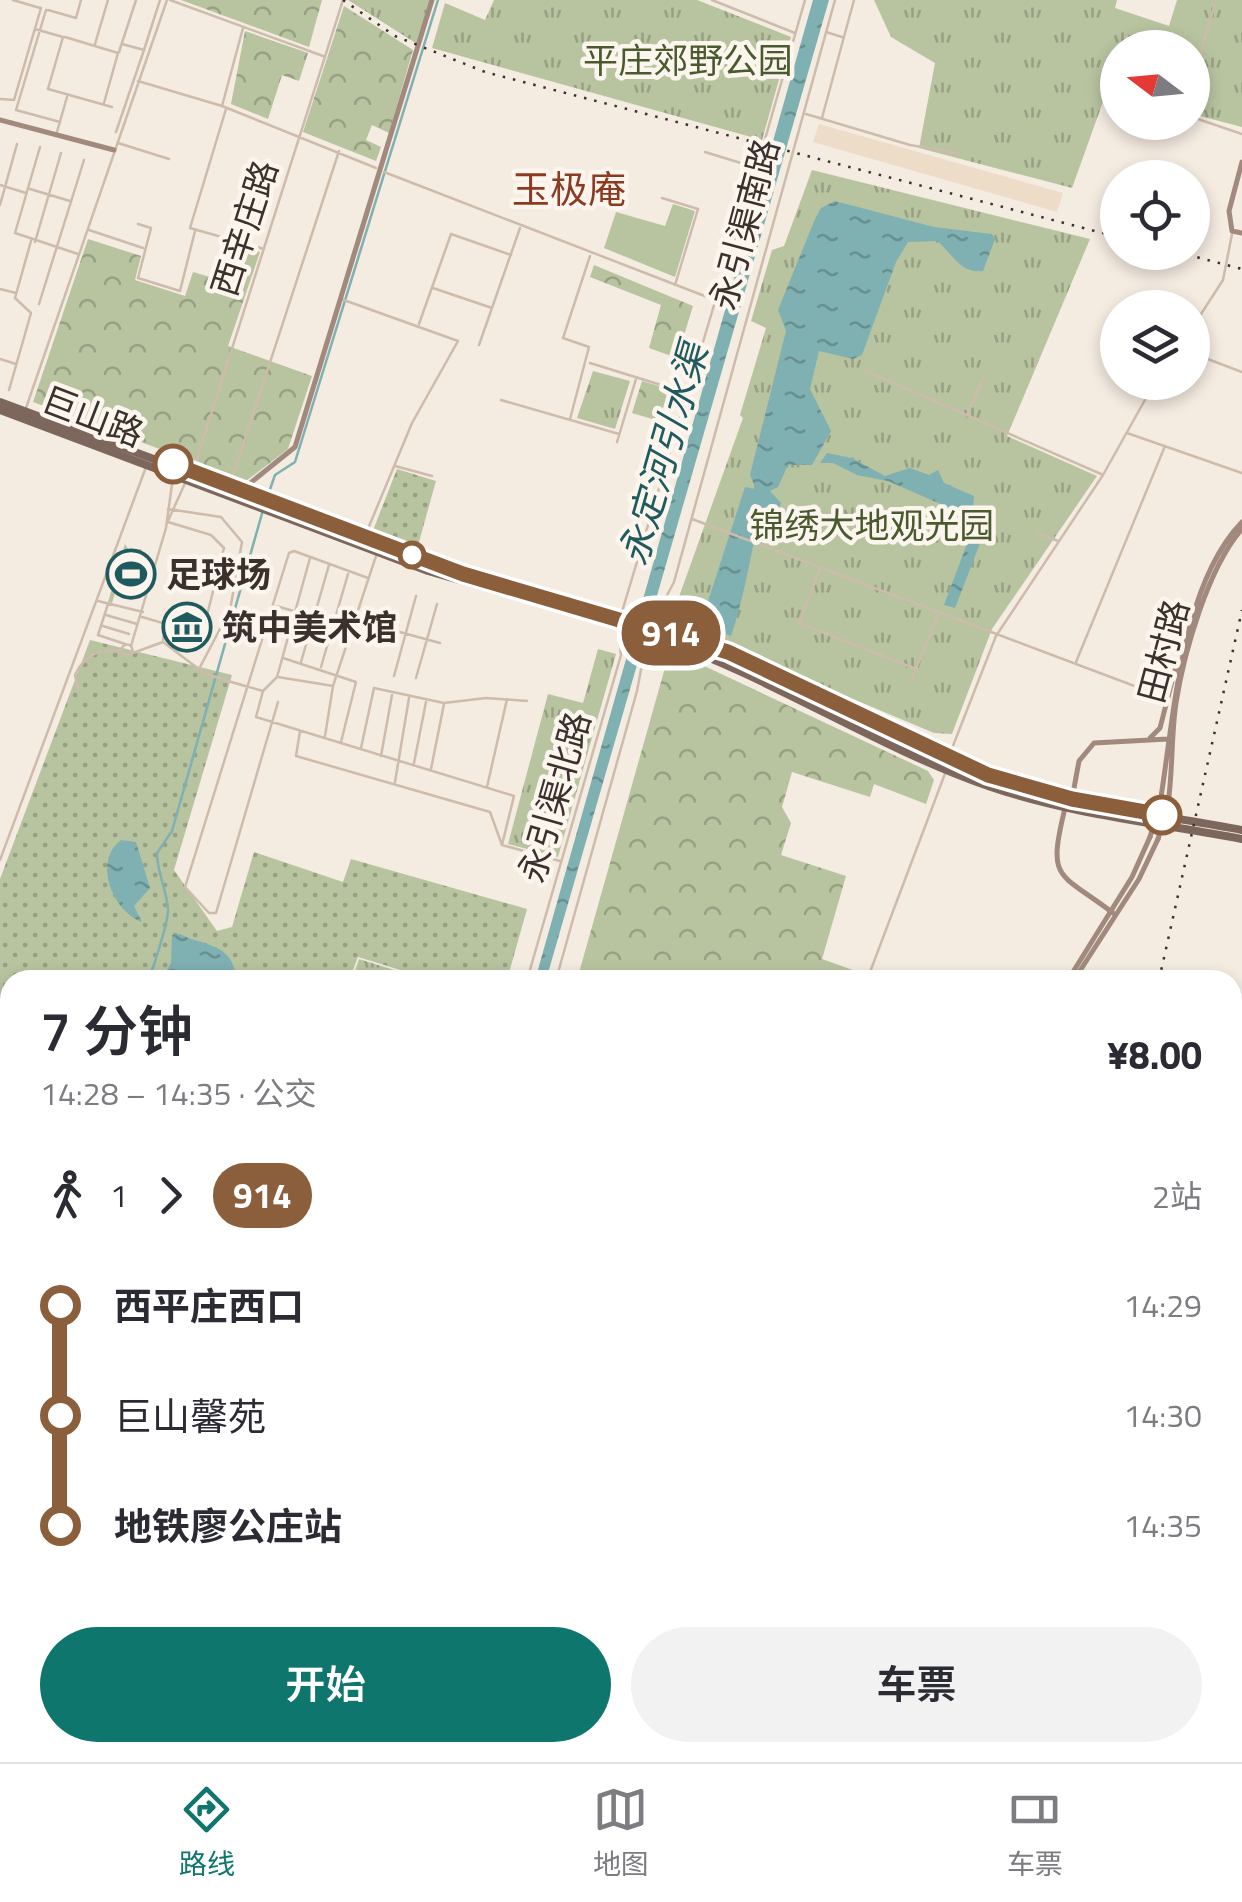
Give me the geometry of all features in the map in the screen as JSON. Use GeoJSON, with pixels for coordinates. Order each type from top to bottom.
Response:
{"type":"FeatureCollection","features":[{"type":"Feature","properties":{"kind":"main road"},"geometry":{"type":"LineString","coordinates":[[238,494],[295,447],[432,0]]}},
{"type":"Feature","properties":{"kind":"main road"},"geometry":{"type":"LineString","coordinates":[[0,120],[115,146]]}},
{"type":"Feature","properties":{"kind":"main road"},"geometry":{"type":"LineString","coordinates":[[1242,162],[1229,211],[1232,231],[1242,233]]}},
{"type":"Feature","properties":{"kind":"main road","name":"巨山路"},"geometry":{"type":"LineString","coordinates":[[0,402],[186,481],[238,494],[463,574],[620,622]]}},
{"type":"Feature","properties":{"kind":"main road","name":"巨山路"},"geometry":{"type":"LineString","coordinates":[[0,410],[192,472],[230,486],[238,494]]}},
{"type":"Feature","properties":{"kind":"main road","name":"巨山路"},"geometry":{"type":"LineString","coordinates":[[273,507],[468,584],[728,652],[947,764],[1065,807],[1242,839]]}},
{"type":"Feature","properties":{"kind":"main road","name":"田村路"},"geometry":{"type":"LineString","coordinates":[[1154,838],[1185,645],[1216,559],[1242,526]]}},
{"type":"Feature","properties":{"kind":"main road","name":"田村路"},"geometry":{"type":"LineString","coordinates":[[1154,838],[1168,804],[1170,739],[1191,644],[1220,562],[1242,526]]}},
{"type":"Feature","properties":{"kind":"main road"},"geometry":{"type":"LineString","coordinates":[[1149,739],[1160,728],[1171,674],[1185,645]]}},
{"type":"Feature","properties":{"kind":"main road"},"geometry":{"type":"LineString","coordinates":[[1072,799],[1080,761],[1089,746],[1102,740],[1170,739]]}},
{"type":"Feature","properties":{"kind":"main road","name":"巨山路"},"geometry":{"type":"LineString","coordinates":[[947,764],[1072,799],[1242,830]]}},
{"type":"Feature","properties":{"kind":"main road"},"geometry":{"type":"LineString","coordinates":[[1065,807],[1056,867],[1062,877],[1113,913]]}},
{"type":"Feature","properties":{"kind":"main road"},"geometry":{"type":"LineString","coordinates":[[1077,970],[1154,838]]}},
{"type":"Feature","properties":{"kind":"street"},"geometry":{"type":"LineString","coordinates":[[13,0],[76,18],[81,0]]}},
{"type":"Feature","properties":{"kind":"street"},"geometry":{"type":"LineString","coordinates":[[39,0],[37,30],[16,110],[60,122]]}},
{"type":"Feature","properties":{"kind":"street"},"geometry":{"type":"LineString","coordinates":[[95,46],[108,0]]}},
{"type":"Feature","properties":{"kind":"street"},"geometry":{"type":"LineString","coordinates":[[103,105],[136,0]]}},
{"type":"Feature","properties":{"kind":"street"},"geometry":{"type":"LineString","coordinates":[[116,132],[160,0]]}},
{"type":"Feature","properties":{"kind":"street"},"geometry":{"type":"LineString","coordinates":[[24,415],[168,0],[325,56]]}},
{"type":"Feature","properties":{"kind":"street","name":"西辛庄路"},"geometry":{"type":"LineString","coordinates":[[192,472],[344,0]]}},
{"type":"Feature","properties":{"kind":"street"},"geometry":{"type":"LineString","coordinates":[[712,0],[796,33]]}},
{"type":"Feature","properties":{"kind":"street"},"geometry":{"type":"LineString","coordinates":[[705,152],[756,168],[805,0]]}},
{"type":"Feature","properties":{"kind":"street","name":"永引渠南路"},"geometry":{"type":"LineString","coordinates":[[559,970],[637,691],[644,646],[656,612],[674,582],[835,0]]}},
{"type":"Feature","properties":{"kind":"street"},"geometry":{"type":"LineString","coordinates":[[822,119],[854,0]]}},
{"type":"Feature","properties":{"kind":"street"},"geometry":{"type":"LineString","coordinates":[[1207,30],[1216,0]]}},
{"type":"Feature","properties":{"kind":"street"},"geometry":{"type":"LineString","coordinates":[[243,27],[190,228],[264,249]]}},
{"type":"Feature","properties":{"kind":"street"},"geometry":{"type":"LineString","coordinates":[[37,30],[118,53]]}},
{"type":"Feature","properties":{"kind":"street"},"geometry":{"type":"LineString","coordinates":[[0,99],[14,100],[37,30]]}},
{"type":"Feature","properties":{"kind":"street"},"geometry":{"type":"LineString","coordinates":[[826,32],[844,37]]}},
{"type":"Feature","properties":{"kind":"street"},"geometry":{"type":"LineString","coordinates":[[63,37],[46,88],[112,107]]}},
{"type":"Feature","properties":{"kind":"street"},"geometry":{"type":"LineString","coordinates":[[122,44],[144,52]]}},
{"type":"Feature","properties":{"kind":"street"},"geometry":{"type":"LineString","coordinates":[[137,52],[144,52]]}},
{"type":"Feature","properties":{"kind":"street"},"geometry":{"type":"LineString","coordinates":[[138,81],[224,107],[715,300]]}},
{"type":"Feature","properties":{"kind":"street"},"geometry":{"type":"LineString","coordinates":[[57,134],[68,94]]}},
{"type":"Feature","properties":{"kind":"street"},"geometry":{"type":"LineString","coordinates":[[803,113],[910,146],[959,153]]}},
{"type":"Feature","properties":{"kind":"street"},"geometry":{"type":"LineString","coordinates":[[1210,124],[1242,134]]}},
{"type":"Feature","properties":{"kind":"street"},"geometry":{"type":"LineString","coordinates":[[0,205],[17,144]]}},
{"type":"Feature","properties":{"kind":"street"},"geometry":{"type":"LineString","coordinates":[[115,146],[169,159]]}},
{"type":"Feature","properties":{"kind":"street"},"geometry":{"type":"LineString","coordinates":[[40,147],[14,234],[79,254]]}},
{"type":"Feature","properties":{"kind":"street"},"geometry":{"type":"LineString","coordinates":[[230,486],[339,151]]}},
{"type":"Feature","properties":{"kind":"street"},"geometry":{"type":"LineString","coordinates":[[9,390],[32,312],[16,302],[16,294],[60,154]]}},
{"type":"Feature","properties":{"kind":"street"},"geometry":{"type":"LineString","coordinates":[[40,304],[84,160]]}},
{"type":"Feature","properties":{"kind":"street","name":"永引渠北路"},"geometry":{"type":"LineString","coordinates":[[531,970],[621,655],[620,622],[756,168]]}},
{"type":"Feature","properties":{"kind":"street"},"geometry":{"type":"LineString","coordinates":[[3,186],[72,201]]}},
{"type":"Feature","properties":{"kind":"street"},"geometry":{"type":"LineString","coordinates":[[662,198],[698,209],[676,285]]}},
{"type":"Feature","properties":{"kind":"street"},"geometry":{"type":"LineString","coordinates":[[138,224],[152,228],[138,278],[180,291],[196,230]]}},
{"type":"Feature","properties":{"kind":"street"},"geometry":{"type":"LineString","coordinates":[[479,345],[521,226]]}},
{"type":"Feature","properties":{"kind":"street"},"geometry":{"type":"LineString","coordinates":[[87,230],[144,249]]}},
{"type":"Feature","properties":{"kind":"street"},"geometry":{"type":"LineString","coordinates":[[1210,300],[1223,280],[1232,231]]}},
{"type":"Feature","properties":{"kind":"street"},"geometry":{"type":"LineString","coordinates":[[418,326],[451,234],[511,255]]}},
{"type":"Feature","properties":{"kind":"street"},"geometry":{"type":"LineString","coordinates":[[570,419],[588,363],[589,347],[564,338],[590,253]]}},
{"type":"Feature","properties":{"kind":"street"},"geometry":{"type":"LineString","coordinates":[[432,288],[492,308]]}},
{"type":"Feature","properties":{"kind":"street"},"geometry":{"type":"LineString","coordinates":[[0,289],[16,294]]}},
{"type":"Feature","properties":{"kind":"street"},"geometry":{"type":"LineString","coordinates":[[341,299],[458,341],[417,412],[364,538]]}},
{"type":"Feature","properties":{"kind":"street"},"geometry":{"type":"LineString","coordinates":[[0,359],[16,364]]}},
{"type":"Feature","properties":{"kind":"street"},"geometry":{"type":"LineString","coordinates":[[1210,360],[1242,372]]}},
{"type":"Feature","properties":{"kind":"street"},"geometry":{"type":"LineString","coordinates":[[588,363],[687,393]]}},
{"type":"Feature","properties":{"kind":"street"},"geometry":{"type":"LineString","coordinates":[[866,371],[1102,474]]}},
{"type":"Feature","properties":{"kind":"street"},"geometry":{"type":"LineString","coordinates":[[617,442],[636,377]]}},
{"type":"Feature","properties":{"kind":"street"},"geometry":{"type":"LineString","coordinates":[[968,415],[984,377]]}},
{"type":"Feature","properties":{"kind":"street"},"geometry":{"type":"LineString","coordinates":[[501,400],[619,434]]}},
{"type":"Feature","properties":{"kind":"street"},"geometry":{"type":"LineString","coordinates":[[871,970],[996,636],[1102,474],[1145,400]]}},
{"type":"Feature","properties":{"kind":"street"},"geometry":{"type":"LineString","coordinates":[[1126,432],[1242,473]]}},
{"type":"Feature","properties":{"kind":"street"},"geometry":{"type":"LineString","coordinates":[[1075,665],[1165,446]]}},
{"type":"Feature","properties":{"kind":"street"},"geometry":{"type":"LineString","coordinates":[[0,860],[147,466]]}},
{"type":"Feature","properties":{"kind":"street"},"geometry":{"type":"LineString","coordinates":[[394,466],[432,476]]}},
{"type":"Feature","properties":{"kind":"street"},"geometry":{"type":"LineString","coordinates":[[171,510],[173,476]]}},
{"type":"Feature","properties":{"kind":"street"},"geometry":{"type":"LineString","coordinates":[[130,654],[166,522],[186,481]]}},
{"type":"Feature","properties":{"kind":"street"},"geometry":{"type":"LineString","coordinates":[[170,495],[178,497]]}},
{"type":"Feature","properties":{"kind":"street"},"geometry":{"type":"LineString","coordinates":[[171,510],[221,517],[242,542],[230,610],[199,668]]}},
{"type":"Feature","properties":{"kind":"street"},"geometry":{"type":"LineString","coordinates":[[692,519],[1152,693]]}},
{"type":"Feature","properties":{"kind":"street"},"geometry":{"type":"LineString","coordinates":[[166,522],[211,536],[224,548],[205,623]]}},
{"type":"Feature","properties":{"kind":"street"},"geometry":{"type":"LineString","coordinates":[[1038,533],[1059,542]]}},
{"type":"Feature","properties":{"kind":"street"},"geometry":{"type":"LineString","coordinates":[[325,736],[333,686],[340,676],[377,551]]}},
{"type":"Feature","properties":{"kind":"street"},"geometry":{"type":"LineString","coordinates":[[278,702],[216,913],[209,914],[185,888],[289,553],[368,578]]}},
{"type":"Feature","properties":{"kind":"street"},"geometry":{"type":"LineString","coordinates":[[310,558],[277,677],[262,691],[256,717],[514,796],[502,845]]}},
{"type":"Feature","properties":{"kind":"street"},"geometry":{"type":"LineString","coordinates":[[302,662],[330,564]]}},
{"type":"Feature","properties":{"kind":"street"},"geometry":{"type":"LineString","coordinates":[[820,568],[799,623],[916,668]]}},
{"type":"Feature","properties":{"kind":"street"},"geometry":{"type":"LineString","coordinates":[[320,668],[348,571]]}},
{"type":"Feature","properties":{"kind":"street"},"geometry":{"type":"LineString","coordinates":[[394,676],[416,596]]}},
{"type":"Feature","properties":{"kind":"street"},"geometry":{"type":"LineString","coordinates":[[97,600],[166,624],[162,642]]}},
{"type":"Feature","properties":{"kind":"street"},"geometry":{"type":"LineString","coordinates":[[108,604],[98,635],[131,646]]}},
{"type":"Feature","properties":{"kind":"street"},"geometry":{"type":"LineString","coordinates":[[416,678],[437,604]]}},
{"type":"Feature","properties":{"kind":"street"},"geometry":{"type":"LineString","coordinates":[[274,605],[353,628]]}},
{"type":"Feature","properties":{"kind":"street"},"geometry":{"type":"LineString","coordinates":[[105,614],[138,624]]}},
{"type":"Feature","properties":{"kind":"street"},"geometry":{"type":"LineString","coordinates":[[911,681],[938,614]]}},
{"type":"Feature","properties":{"kind":"street"},"geometry":{"type":"LineString","coordinates":[[101,626],[129,634]]}},
{"type":"Feature","properties":{"kind":"street"},"geometry":{"type":"LineString","coordinates":[[385,628],[440,644]]}},
{"type":"Feature","properties":{"kind":"street"},"geometry":{"type":"LineString","coordinates":[[162,642],[209,675],[262,691]]}},
{"type":"Feature","properties":{"kind":"street"},"geometry":{"type":"LineString","coordinates":[[78,688],[75,675],[88,655],[100,650],[130,654],[162,642]]}},
{"type":"Feature","properties":{"kind":"street"},"geometry":{"type":"LineString","coordinates":[[121,650],[125,644]]}},
{"type":"Feature","properties":{"kind":"street"},"geometry":{"type":"LineString","coordinates":[[282,657],[356,682],[340,745]]}},
{"type":"Feature","properties":{"kind":"street"},"geometry":{"type":"LineString","coordinates":[[277,677],[333,686]]}},
{"type":"Feature","properties":{"kind":"street"},"geometry":{"type":"LineString","coordinates":[[361,750],[374,688],[426,701],[526,701]]}},
{"type":"Feature","properties":{"kind":"street"},"geometry":{"type":"LineString","coordinates":[[381,756],[392,693]]}},
{"type":"Feature","properties":{"kind":"street"},"geometry":{"type":"LineString","coordinates":[[394,784],[409,698]]}},
{"type":"Feature","properties":{"kind":"street"},"geometry":{"type":"LineString","coordinates":[[487,787],[507,698]]}},
{"type":"Feature","properties":{"kind":"street"},"geometry":{"type":"LineString","coordinates":[[414,765],[426,701]]}},
{"type":"Feature","properties":{"kind":"street"},"geometry":{"type":"LineString","coordinates":[[430,770],[444,702]]}},
{"type":"Feature","properties":{"kind":"street"},"geometry":{"type":"LineString","coordinates":[[300,730],[296,756],[490,812],[502,845]]}},
{"type":"Feature","properties":{"kind":"street"},"geometry":{"type":"LineString","coordinates":[[502,845],[561,862]]}},
{"type":"Feature","properties":{"kind":"green space"},"geometry":{"type":"Polygon","coordinates":[[[181,0],[322,0],[309,47],[181,0]]]}},
{"type":"Feature","properties":{"kind":"green space"},"geometry":{"type":"Polygon","coordinates":[[[348,0],[432,0],[417,44],[348,0]]]}},
{"type":"Feature","properties":{"kind":"green space","name":"平庄郊野公园"},"geometry":{"type":"Polygon","coordinates":[[[494,0],[697,0],[791,37],[762,140],[432,48],[445,3],[485,20],[494,0]]]}},
{"type":"Feature","properties":{"kind":"green space"},"geometry":{"type":"Polygon","coordinates":[[[874,0],[1117,0],[1115,8],[1169,26],[1177,0],[1242,0],[1242,127],[1210,119],[1210,30],[1100,30],[1100,110],[1072,188],[919,148],[935,63],[891,37],[874,0]]]}},
{"type":"Feature","properties":{"kind":"green space"},"geometry":{"type":"Polygon","coordinates":[[[1182,0],[1202,2],[1194,30],[1173,30],[1182,0]]]}},
{"type":"Feature","properties":{"kind":"green space"},"geometry":{"type":"Polygon","coordinates":[[[344,6],[413,50],[389,133],[372,125],[366,140],[381,147],[376,161],[303,132],[344,6]]]}},
{"type":"Feature","properties":{"kind":"green space"},"geometry":{"type":"Polygon","coordinates":[[[245,31],[308,53],[299,81],[282,75],[268,119],[231,104],[245,31]]]}},
{"type":"Feature","properties":{"kind":"green space","name":"锦绣大地观光园"},"geometry":{"type":"Polygon","coordinates":[[[812,170],[1090,239],[1007,436],[1097,476],[992,629],[952,734],[934,733],[670,622],[743,418],[740,415],[766,328],[751,321],[772,250],[784,246],[812,170]]]}},
{"type":"Feature","properties":{"kind":"green space"},"geometry":{"type":"Polygon","coordinates":[[[673,204],[695,211],[675,277],[604,248],[616,212],[665,226],[673,204]]]}},
{"type":"Feature","properties":{"kind":"green space"},"geometry":{"type":"Polygon","coordinates":[[[88,239],[141,256],[135,280],[185,296],[193,272],[217,279],[228,241],[260,252],[228,346],[312,376],[288,449],[246,481],[33,402],[88,239]]]}},
{"type":"Feature","properties":{"kind":"green space"},"geometry":{"type":"Polygon","coordinates":[[[594,265],[693,306],[677,358],[649,348],[661,305],[590,277],[594,265]]]}},
{"type":"Feature","properties":{"kind":"green space"},"geometry":{"type":"Polygon","coordinates":[[[593,371],[630,381],[615,429],[577,418],[593,371]]]}},
{"type":"Feature","properties":{"kind":"green space"},"geometry":{"type":"Polygon","coordinates":[[[642,381],[679,392],[664,442],[654,439],[659,421],[632,413],[642,381]]]}},
{"type":"Feature","properties":{"kind":"green space"},"geometry":{"type":"Polygon","coordinates":[[[397,469],[436,481],[417,549],[372,533],[397,469]]]}},
{"type":"Feature","properties":{"kind":"green space"},"geometry":{"type":"Polygon","coordinates":[[[125,544],[128,549],[141,549],[149,563],[138,596],[124,599],[115,593],[112,603],[108,602],[125,544]]]}},
{"type":"Feature","properties":{"kind":"green space"},"geometry":{"type":"Polygon","coordinates":[[[90,640],[232,675],[174,870],[217,931],[232,927],[254,852],[343,882],[351,859],[527,909],[510,970],[400,970],[358,957],[353,970],[0,970],[0,879],[90,640]]]}},
{"type":"Feature","properties":{"kind":"green space"},"geometry":{"type":"Polygon","coordinates":[[[598,649],[616,654],[558,857],[508,844],[548,694],[583,703],[598,649]]]}},
{"type":"Feature","properties":{"kind":"green space"},"geometry":{"type":"Polygon","coordinates":[[[670,650],[928,771],[934,780],[926,804],[874,784],[870,797],[792,772],[782,807],[791,823],[781,855],[846,876],[822,959],[853,970],[580,970],[670,650]]]}},
{"type":"Feature","properties":{"kind":"green space"},"geometry":{"type":"Polygon","coordinates":[[[359,959],[394,970],[355,970],[359,959]]]}},
{"type":"Feature","properties":{"kind":"shaded area"},"geometry":{"type":"Polygon","coordinates":[[[819,124],[1063,193],[1057,212],[813,142],[819,124]]]}},
{"type":"Feature","properties":{"kind":"water"},"geometry":{"type":"Polygon","coordinates":[[[813,0],[829,0],[549,970],[538,970],[813,0]]]}},
{"type":"Feature","properties":{"kind":"water"},"geometry":{"type":"Polygon","coordinates":[[[835,201],[934,227],[992,234],[995,239],[983,271],[963,266],[937,241],[908,242],[896,262],[862,355],[853,359],[819,351],[810,389],[831,431],[812,465],[788,465],[778,487],[770,491],[781,503],[774,522],[755,537],[731,636],[700,626],[745,487],[756,489],[750,475],[786,331],[778,310],[815,219],[821,208],[835,201]]]}},
{"type":"Feature","properties":{"kind":"water"},"geometry":{"type":"Polygon","coordinates":[[[827,453],[852,458],[885,476],[910,468],[929,475],[938,470],[944,483],[974,496],[973,510],[989,520],[955,608],[944,605],[971,533],[966,529],[951,539],[954,510],[888,481],[857,475],[833,463],[820,463],[827,453]]]}},
{"type":"Feature","properties":{"kind":"water"},"geometry":{"type":"Polygon","coordinates":[[[121,840],[136,842],[150,888],[134,906],[142,922],[122,908],[110,886],[108,861],[121,840]]]}},
{"type":"Feature","properties":{"kind":"water"},"geometry":{"type":"Polygon","coordinates":[[[180,934],[220,950],[235,970],[167,970],[171,963],[172,935],[180,934]]]}},
{"type":"Feature","properties":{"kind":"waterway"},"geometry":{"type":"LineString","coordinates":[[267,498],[275,475],[295,462],[438,0]]}},
{"type":"Feature","properties":{"kind":"waterway"},"geometry":{"type":"LineString","coordinates":[[151,970],[168,910],[157,853],[172,831],[263,510]]}},
{"type":"Feature","properties":{"kind":"railway"},"geometry":{"type":"LineString","coordinates":[[343,0],[395,36],[485,72],[1100,232]]}},
{"type":"Feature","properties":{"kind":"railway"},"geometry":{"type":"LineString","coordinates":[[1210,261],[1242,269]]}},
{"type":"Feature","properties":{"kind":"railway"},"geometry":{"type":"LineString","coordinates":[[1161,970],[1242,610]]}},
{"type":"Feature","properties":{"kind":"bus line","name":"914"},"geometry":{"type":"LineString","coordinates":[[173,464],[463,574],[728,652],[988,775],[1072,799],[1162,815]]}},
{"type":"Feature","properties":{"kind":"place","name":"足球场"},"geometry":{"type":"Point","coordinates":[131,574]}},
{"type":"Feature","properties":{"kind":"place","name":"筑中美术馆"},"geometry":{"type":"Point","coordinates":[187,627]}},
{"type":"Feature","properties":{"kind":"district","name":"玉极庵"},"geometry":{"type":"Point","coordinates":[569,189]}},
{"type":"Feature","properties":{"kind":"water label","name":"永定河引水渠"},"geometry":{"type":"Point","coordinates":[663,454]}}]}
